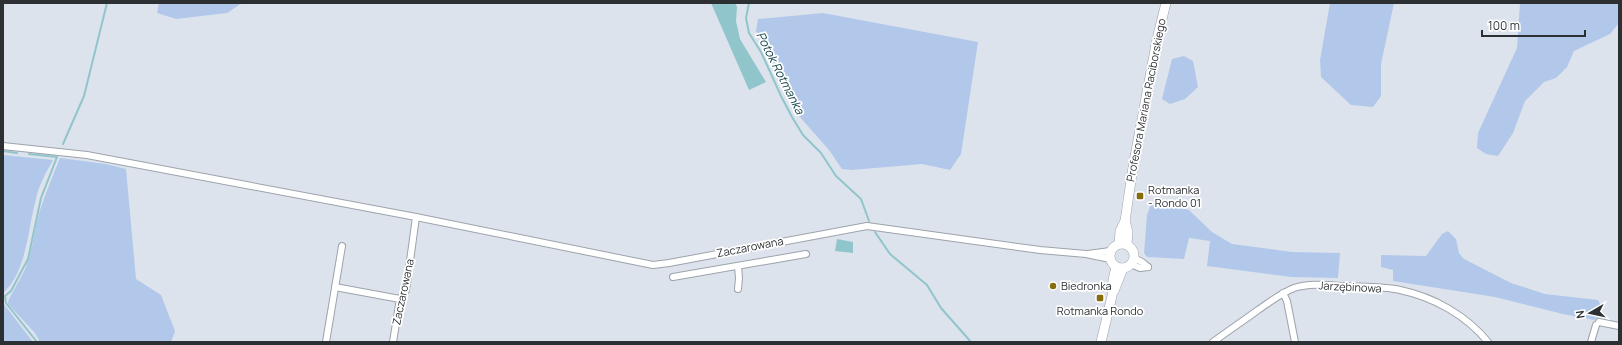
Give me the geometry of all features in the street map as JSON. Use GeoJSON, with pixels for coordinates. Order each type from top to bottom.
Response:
{"type":"FeatureCollection","features":[{"type":"Feature","properties":{"kind":"main road","name":"Profesora Mariana Raciborskiego"},"geometry":{"type":"LineString","coordinates":[[1123,244],[1128,232],[1125,221],[1134,159],[1157,39],[1166,3]]}},
{"type":"Feature","properties":{"kind":"main road"},"geometry":{"type":"LineString","coordinates":[[1101,342],[1112,296],[1113,280],[1126,264],[1133,250],[1123,244],[1112,248],[1110,255],[1126,264]]}},
{"type":"Feature","properties":{"kind":"street","name":"Zaczarowana"},"geometry":{"type":"LineString","coordinates":[[3,146],[87,155],[416,217],[653,265],[867,226],[1040,250],[1110,255]]}},
{"type":"Feature","properties":{"kind":"street","name":"Zaczarowana"},"geometry":{"type":"LineString","coordinates":[[393,342],[400,299],[406,290],[416,217]]}},
{"type":"Feature","properties":{"kind":"street"},"geometry":{"type":"LineString","coordinates":[[326,342],[342,246]]}},
{"type":"Feature","properties":{"kind":"street"},"geometry":{"type":"LineString","coordinates":[[673,277],[806,254]]}},
{"type":"Feature","properties":{"kind":"street"},"geometry":{"type":"LineString","coordinates":[[738,266],[738,289]]}},
{"type":"Feature","properties":{"kind":"street","name":"Jarzębinowa"},"geometry":{"type":"LineString","coordinates":[[1213,342],[1283,293],[1303,286],[1317,285],[1401,290],[1422,297],[1450,310],[1472,325],[1488,342]]}},
{"type":"Feature","properties":{"kind":"street"},"geometry":{"type":"LineString","coordinates":[[335,287],[400,299]]}},
{"type":"Feature","properties":{"kind":"street"},"geometry":{"type":"LineString","coordinates":[[1283,293],[1287,300],[1295,342]]}},
{"type":"Feature","properties":{"kind":"street"},"geometry":{"type":"LineString","coordinates":[[1592,342],[1598,323],[1619,326]]}},
{"type":"Feature","properties":{"kind":"shaded area"},"geometry":{"type":"Polygon","coordinates":[[[159,3],[242,3],[227,13],[176,19],[157,13],[159,3]]]}},
{"type":"Feature","properties":{"kind":"shaded area"},"geometry":{"type":"Polygon","coordinates":[[[711,3],[735,3],[737,7],[736,21],[740,39],[766,82],[749,90],[711,3]]]}},
{"type":"Feature","properties":{"kind":"shaded area"},"geometry":{"type":"Polygon","coordinates":[[[1330,3],[1394,3],[1381,64],[1381,96],[1373,107],[1351,105],[1321,77],[1320,60],[1330,3]]]}},
{"type":"Feature","properties":{"kind":"shaded area"},"geometry":{"type":"Polygon","coordinates":[[[1520,3],[1619,3],[1619,23],[1610,34],[1574,51],[1567,67],[1556,78],[1544,82],[1525,101],[1513,133],[1498,156],[1486,154],[1477,148],[1478,133],[1517,48],[1520,3]]]}},
{"type":"Feature","properties":{"kind":"shaded area"},"geometry":{"type":"Polygon","coordinates":[[[823,13],[978,42],[961,154],[950,170],[922,164],[852,170],[842,169],[829,150],[799,116],[777,69],[756,31],[758,19],[823,13]]]}},
{"type":"Feature","properties":{"kind":"shaded area"},"geometry":{"type":"Polygon","coordinates":[[[1184,56],[1193,61],[1198,87],[1185,99],[1170,104],[1162,99],[1172,59],[1184,56]]]}},
{"type":"Feature","properties":{"kind":"shaded area"},"geometry":{"type":"Polygon","coordinates":[[[3,155],[53,160],[38,192],[25,251],[17,274],[3,293],[3,155]]]}},
{"type":"Feature","properties":{"kind":"shaded area"},"geometry":{"type":"Polygon","coordinates":[[[60,158],[106,164],[126,169],[136,279],[161,295],[175,331],[171,342],[40,342],[35,333],[8,304],[27,264],[40,210],[60,158]]]}},
{"type":"Feature","properties":{"kind":"shaded area"},"geometry":{"type":"Polygon","coordinates":[[[1156,200],[1189,210],[1212,232],[1232,244],[1292,252],[1340,253],[1338,278],[1291,277],[1207,266],[1210,241],[1189,238],[1184,259],[1147,257],[1144,253],[1147,215],[1151,204],[1156,200]]]}},
{"type":"Feature","properties":{"kind":"shaded area"},"geometry":{"type":"Polygon","coordinates":[[[1448,231],[1456,239],[1459,253],[1464,259],[1511,283],[1545,294],[1598,300],[1602,308],[1600,316],[1594,320],[1495,297],[1393,281],[1393,270],[1381,267],[1381,255],[1426,256],[1442,234],[1448,231]]]}},
{"type":"Feature","properties":{"kind":"shaded area"},"geometry":{"type":"Polygon","coordinates":[[[837,239],[853,242],[853,253],[835,251],[837,239]]]}},
{"type":"Feature","properties":{"kind":"shaded area"},"geometry":{"type":"Polygon","coordinates":[[[3,303],[33,342],[3,342],[3,303]]]}},
{"type":"Feature","properties":{"kind":"waterway"},"geometry":{"type":"LineString","coordinates":[[63,144],[84,96],[107,3]]}},
{"type":"Feature","properties":{"kind":"waterway","name":"Potok Rotmanka"},"geometry":{"type":"LineString","coordinates":[[749,3],[746,18],[749,33],[761,52],[792,117],[803,135],[821,153],[836,176],[861,199],[869,221]]}},
{"type":"Feature","properties":{"kind":"waterway"},"geometry":{"type":"LineString","coordinates":[[3,151],[17,153]]}},
{"type":"Feature","properties":{"kind":"waterway"},"geometry":{"type":"LineString","coordinates":[[29,154],[57,157],[41,198],[28,259],[11,291],[5,296],[6,303],[37,342]]}},
{"type":"Feature","properties":{"kind":"waterway","name":"Potok Rotmanka"},"geometry":{"type":"LineString","coordinates":[[875,232],[890,254],[927,285],[941,308],[971,342]]}},
{"type":"Feature","properties":{"kind":"place","name":"Rotmanka - Rondo 01"},"geometry":{"type":"Point","coordinates":[1140,196]}},
{"type":"Feature","properties":{"kind":"place","name":"Biedronka"},"geometry":{"type":"Point","coordinates":[1053,286]}},
{"type":"Feature","properties":{"kind":"place","name":"Rotmanka Rondo"},"geometry":{"type":"Point","coordinates":[1100,298]}}]}
